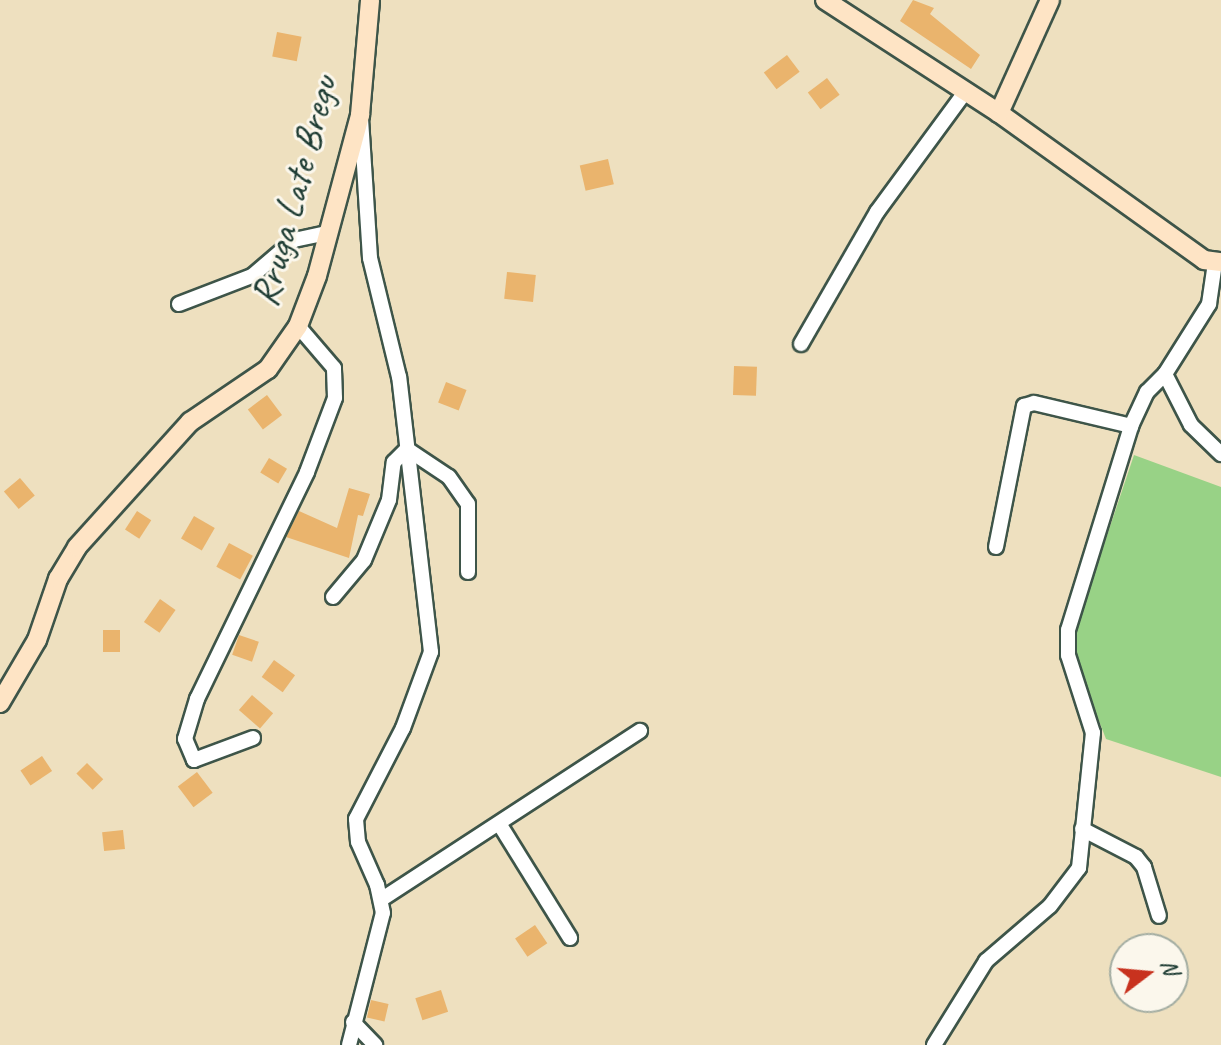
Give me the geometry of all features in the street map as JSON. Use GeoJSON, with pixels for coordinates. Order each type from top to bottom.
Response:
{"type":"FeatureCollection","features":[{"type":"Feature","properties":{"kind":"main road","name":"Rruga Late Bregu"},"geometry":{"type":"LineString","coordinates":[[0,703],[37,640],[58,579],[77,547],[190,422],[268,369],[298,326],[360,115],[370,0]]}},
{"type":"Feature","properties":{"kind":"main road"},"geometry":{"type":"LineString","coordinates":[[825,0],[966,91],[1218,262]]}},
{"type":"Feature","properties":{"kind":"main road"},"geometry":{"type":"LineString","coordinates":[[999,113],[1050,0]]}},
{"type":"Feature","properties":{"kind":"street"},"geometry":{"type":"LineString","coordinates":[[801,344],[877,212],[966,91]]}},
{"type":"Feature","properties":{"kind":"street"},"geometry":{"type":"LineString","coordinates":[[349,1045],[380,930],[382,899],[358,842],[356,819],[403,728],[431,652],[399,377],[370,258],[360,115]]}},
{"type":"Feature","properties":{"kind":"street"},"geometry":{"type":"LineString","coordinates":[[179,304],[252,276],[294,240],[326,233]]}},
{"type":"Feature","properties":{"kind":"street"},"geometry":{"type":"LineString","coordinates":[[936,1044],[995,951],[1050,906],[1074,878],[1082,829],[1092,719],[1066,642],[1131,426],[1147,392],[1165,374],[1209,304],[1218,262]]}},
{"type":"Feature","properties":{"kind":"street"},"geometry":{"type":"LineString","coordinates":[[253,738],[194,760],[185,739],[197,699],[307,472],[335,398],[334,368],[298,326]]}},
{"type":"Feature","properties":{"kind":"street"},"geometry":{"type":"LineString","coordinates":[[1165,374],[1191,425],[1221,454]]}},
{"type":"Feature","properties":{"kind":"street"},"geometry":{"type":"LineString","coordinates":[[996,547],[1024,406],[1034,403],[1131,426]]}},
{"type":"Feature","properties":{"kind":"street"},"geometry":{"type":"LineString","coordinates":[[407,449],[449,477],[468,504],[468,572]]}},
{"type":"Feature","properties":{"kind":"street"},"geometry":{"type":"LineString","coordinates":[[333,597],[364,560],[389,500],[394,462],[407,449]]}},
{"type":"Feature","properties":{"kind":"street"},"geometry":{"type":"LineString","coordinates":[[382,899],[640,731]]}},
{"type":"Feature","properties":{"kind":"street"},"geometry":{"type":"LineString","coordinates":[[500,825],[570,938]]}},
{"type":"Feature","properties":{"kind":"street"},"geometry":{"type":"LineString","coordinates":[[1082,829],[1136,857],[1144,867],[1159,916]]}},
{"type":"Feature","properties":{"kind":"street"},"geometry":{"type":"LineString","coordinates":[[353,1022],[375,1045]]}},
{"type":"Feature","properties":{"kind":"green space"},"geometry":{"type":"Polygon","coordinates":[[[1134,455],[1221,487],[1221,777],[1106,739],[1070,646],[1134,455]]]}},
{"type":"Feature","properties":{"kind":"building"},"geometry":{"type":"Polygon","coordinates":[[[913,0],[934,8],[930,14],[980,55],[971,69],[900,21],[913,0]]]}},
{"type":"Feature","properties":{"kind":"building"},"geometry":{"type":"Polygon","coordinates":[[[277,32],[302,37],[297,61],[272,57],[277,32]]]}},
{"type":"Feature","properties":{"kind":"building"},"geometry":{"type":"Polygon","coordinates":[[[787,55],[800,72],[776,89],[764,72],[787,55]]]}},
{"type":"Feature","properties":{"kind":"building"},"geometry":{"type":"Polygon","coordinates":[[[827,78],[840,95],[820,109],[808,92],[827,78]]]}},
{"type":"Feature","properties":{"kind":"building"},"geometry":{"type":"Polygon","coordinates":[[[608,159],[614,184],[586,191],[580,166],[608,159]]]}},
{"type":"Feature","properties":{"kind":"building"},"geometry":{"type":"Polygon","coordinates":[[[507,272],[536,275],[533,302],[504,299],[507,272]]]}},
{"type":"Feature","properties":{"kind":"building"},"geometry":{"type":"Polygon","coordinates":[[[734,366],[757,367],[756,396],[733,395],[734,366]]]}},
{"type":"Feature","properties":{"kind":"building"},"geometry":{"type":"Polygon","coordinates":[[[446,382],[467,390],[459,410],[438,403],[446,382]]]}},
{"type":"Feature","properties":{"kind":"building"},"geometry":{"type":"Polygon","coordinates":[[[267,395],[282,415],[263,429],[248,409],[267,395]]]}},
{"type":"Feature","properties":{"kind":"building"},"geometry":{"type":"Polygon","coordinates":[[[269,458],[287,469],[278,483],[260,473],[269,458]]]}},
{"type":"Feature","properties":{"kind":"building"},"geometry":{"type":"Polygon","coordinates":[[[20,478],[35,496],[19,509],[4,491],[20,478]]]}},
{"type":"Feature","properties":{"kind":"building"},"geometry":{"type":"Polygon","coordinates":[[[349,488],[370,494],[363,516],[358,515],[349,558],[286,537],[299,511],[337,528],[349,488]]]}},
{"type":"Feature","properties":{"kind":"building"},"geometry":{"type":"Polygon","coordinates":[[[137,511],[151,520],[139,539],[125,529],[137,511]]]}},
{"type":"Feature","properties":{"kind":"building"},"geometry":{"type":"Polygon","coordinates":[[[194,516],[215,528],[202,551],[181,539],[194,516]]]}},
{"type":"Feature","properties":{"kind":"building"},"geometry":{"type":"Polygon","coordinates":[[[229,543],[253,556],[240,580],[216,567],[229,543]]]}},
{"type":"Feature","properties":{"kind":"building"},"geometry":{"type":"Polygon","coordinates":[[[160,599],[176,610],[160,633],[144,622],[160,599]]]}},
{"type":"Feature","properties":{"kind":"building"},"geometry":{"type":"Polygon","coordinates":[[[103,630],[120,630],[120,652],[103,652],[103,630]]]}},
{"type":"Feature","properties":{"kind":"building"},"geometry":{"type":"Polygon","coordinates":[[[239,635],[259,642],[252,662],[232,655],[239,635]]]}},
{"type":"Feature","properties":{"kind":"building"},"geometry":{"type":"Polygon","coordinates":[[[274,660],[295,675],[283,692],[262,677],[274,660]]]}},
{"type":"Feature","properties":{"kind":"building"},"geometry":{"type":"Polygon","coordinates":[[[252,695],[273,713],[260,728],[239,710],[252,695]]]}},
{"type":"Feature","properties":{"kind":"building"},"geometry":{"type":"Polygon","coordinates":[[[42,756],[52,771],[31,785],[20,771],[42,756]]]}},
{"type":"Feature","properties":{"kind":"building"},"geometry":{"type":"Polygon","coordinates":[[[87,763],[103,779],[93,790],[76,774],[87,763]]]}},
{"type":"Feature","properties":{"kind":"building"},"geometry":{"type":"Polygon","coordinates":[[[197,772],[213,793],[193,807],[178,786],[197,772]]]}},
{"type":"Feature","properties":{"kind":"building"},"geometry":{"type":"Polygon","coordinates":[[[123,830],[125,849],[104,851],[102,832],[123,830]]]}},
{"type":"Feature","properties":{"kind":"building"},"geometry":{"type":"Polygon","coordinates":[[[535,925],[547,943],[527,957],[515,938],[535,925]]]}},
{"type":"Feature","properties":{"kind":"building"},"geometry":{"type":"Polygon","coordinates":[[[441,990],[448,1012],[422,1020],[415,998],[441,990]]]}},
{"type":"Feature","properties":{"kind":"building"},"geometry":{"type":"Polygon","coordinates":[[[371,1000],[389,1004],[384,1022],[367,1018],[371,1000]]]}}]}
